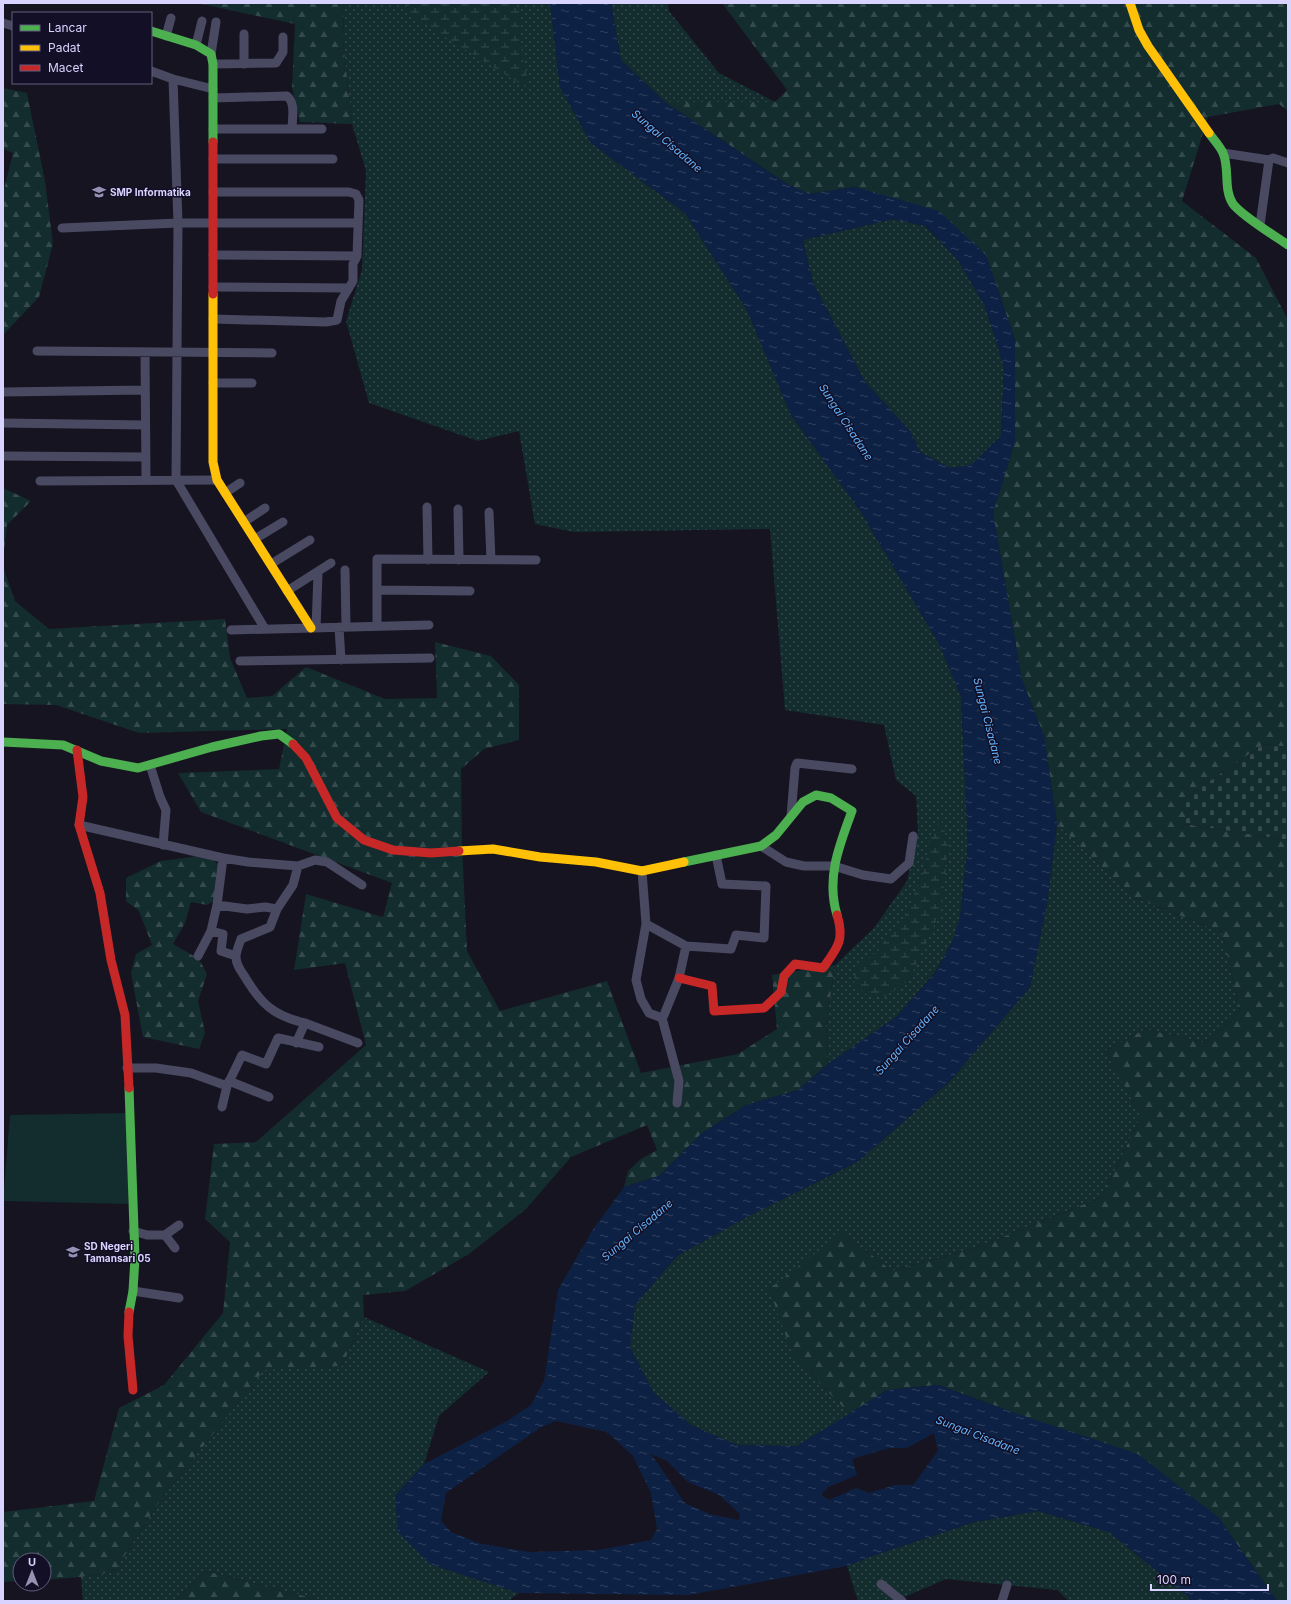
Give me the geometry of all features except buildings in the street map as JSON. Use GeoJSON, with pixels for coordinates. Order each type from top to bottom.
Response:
{"type":"FeatureCollection","features":[{"type":"Feature","properties":{"kind":"street"},"geometry":{"type":"LineString","coordinates":[[1130,3],[1139,30],[1148,46],[1223,153],[1227,169],[1228,191],[1233,204],[1242,213],[1260,224],[1288,245]]}},
{"type":"Feature","properties":{"kind":"street"},"geometry":{"type":"LineString","coordinates":[[166,36],[171,18]]}},
{"type":"Feature","properties":{"kind":"street"},"geometry":{"type":"LineString","coordinates":[[196,45],[202,21]]}},
{"type":"Feature","properties":{"kind":"street"},"geometry":{"type":"LineString","coordinates":[[216,22],[211,54],[213,64],[212,462],[217,480],[287,591],[313,628]]}},
{"type":"Feature","properties":{"kind":"street"},"geometry":{"type":"LineString","coordinates":[[152,31],[196,45],[211,54]]}},
{"type":"Feature","properties":{"kind":"street"},"geometry":{"type":"LineString","coordinates":[[244,34],[244,64]]}},
{"type":"Feature","properties":{"kind":"street"},"geometry":{"type":"LineString","coordinates":[[213,64],[276,63],[280,59],[283,52],[283,37]]}},
{"type":"Feature","properties":{"kind":"street"},"geometry":{"type":"LineString","coordinates":[[152,71],[213,94],[287,96],[291,99],[293,108],[292,129]]}},
{"type":"Feature","properties":{"kind":"street"},"geometry":{"type":"LineString","coordinates":[[173,79],[178,223],[176,480],[265,629]]}},
{"type":"Feature","properties":{"kind":"street"},"geometry":{"type":"LineString","coordinates":[[213,129],[322,129]]}},
{"type":"Feature","properties":{"kind":"street"},"geometry":{"type":"LineString","coordinates":[[1223,153],[1269,160],[1273,158],[1288,163]]}},
{"type":"Feature","properties":{"kind":"street"},"geometry":{"type":"LineString","coordinates":[[213,160],[333,159]]}},
{"type":"Feature","properties":{"kind":"street"},"geometry":{"type":"LineString","coordinates":[[1260,224],[1266,191],[1269,160]]}},
{"type":"Feature","properties":{"kind":"street"},"geometry":{"type":"LineString","coordinates":[[213,192],[349,192],[356,194],[359,200],[357,223],[358,256],[353,264],[353,281],[341,301],[337,320],[213,320]]}},
{"type":"Feature","properties":{"kind":"street"},"geometry":{"type":"LineString","coordinates":[[62,228],[178,223],[357,223]]}},
{"type":"Feature","properties":{"kind":"street"},"geometry":{"type":"LineString","coordinates":[[213,256],[358,256]]}},
{"type":"Feature","properties":{"kind":"street"},"geometry":{"type":"LineString","coordinates":[[213,287],[349,288]]}},
{"type":"Feature","properties":{"kind":"street"},"geometry":{"type":"LineString","coordinates":[[38,351],[272,353]]}},
{"type":"Feature","properties":{"kind":"street"},"geometry":{"type":"LineString","coordinates":[[145,352],[146,480]]}},
{"type":"Feature","properties":{"kind":"street"},"geometry":{"type":"LineString","coordinates":[[213,383],[252,383]]}},
{"type":"Feature","properties":{"kind":"street"},"geometry":{"type":"LineString","coordinates":[[3,392],[145,390]]}},
{"type":"Feature","properties":{"kind":"street"},"geometry":{"type":"LineString","coordinates":[[3,423],[145,425]]}},
{"type":"Feature","properties":{"kind":"street"},"geometry":{"type":"LineString","coordinates":[[3,456],[145,457]]}},
{"type":"Feature","properties":{"kind":"street"},"geometry":{"type":"LineString","coordinates":[[40,481],[217,480]]}},
{"type":"Feature","properties":{"kind":"street"},"geometry":{"type":"LineString","coordinates":[[226,493],[240,483]]}},
{"type":"Feature","properties":{"kind":"street"},"geometry":{"type":"LineString","coordinates":[[427,507],[428,560]]}},
{"type":"Feature","properties":{"kind":"street"},"geometry":{"type":"LineString","coordinates":[[244,522],[265,508]]}},
{"type":"Feature","properties":{"kind":"street"},"geometry":{"type":"LineString","coordinates":[[458,509],[459,560]]}},
{"type":"Feature","properties":{"kind":"street"},"geometry":{"type":"LineString","coordinates":[[489,512],[491,560]]}},
{"type":"Feature","properties":{"kind":"street"},"geometry":{"type":"LineString","coordinates":[[255,539],[283,522]]}},
{"type":"Feature","properties":{"kind":"street"},"geometry":{"type":"LineString","coordinates":[[271,564],[310,540]]}},
{"type":"Feature","properties":{"kind":"street"},"geometry":{"type":"LineString","coordinates":[[377,626],[377,559],[536,560]]}},
{"type":"Feature","properties":{"kind":"street"},"geometry":{"type":"LineString","coordinates":[[287,591],[318,573],[331,563]]}},
{"type":"Feature","properties":{"kind":"street"},"geometry":{"type":"LineString","coordinates":[[340,660],[345,570]]}},
{"type":"Feature","properties":{"kind":"street"},"geometry":{"type":"LineString","coordinates":[[313,628],[318,573]]}},
{"type":"Feature","properties":{"kind":"street"},"geometry":{"type":"LineString","coordinates":[[377,590],[470,591]]}},
{"type":"Feature","properties":{"kind":"street"},"geometry":{"type":"LineString","coordinates":[[230,630],[429,625]]}},
{"type":"Feature","properties":{"kind":"street"},"geometry":{"type":"LineString","coordinates":[[240,662],[430,658]]}},
{"type":"Feature","properties":{"kind":"street"},"geometry":{"type":"LineString","coordinates":[[3,742],[64,745],[101,761],[120,766],[138,768],[212,747],[261,736],[279,734],[290,741],[306,758],[337,818],[364,840],[379,846],[392,850],[431,853],[493,849],[540,857],[596,862],[642,871],[761,846],[776,835],[805,800],[818,796],[825,796],[852,811],[840,843],[834,866],[832,894],[841,934],[834,954],[823,968],[794,964],[784,976],[781,992],[764,1008],[714,1012],[712,986],[679,978]]}},
{"type":"Feature","properties":{"kind":"street"},"geometry":{"type":"LineString","coordinates":[[77,750],[83,797],[79,826],[100,893],[112,960],[125,1015],[135,1258],[133,1291],[129,1307],[128,1336],[133,1390]]}},
{"type":"Feature","properties":{"kind":"street"},"geometry":{"type":"LineString","coordinates":[[791,816],[795,768],[797,763],[852,770]]}},
{"type":"Feature","properties":{"kind":"street"},"geometry":{"type":"LineString","coordinates":[[150,765],[160,797],[166,810],[163,845]]}},
{"type":"Feature","properties":{"kind":"street"},"geometry":{"type":"LineString","coordinates":[[79,826],[223,858],[248,862],[298,866],[315,860],[327,862],[362,885]]}},
{"type":"Feature","properties":{"kind":"street"},"geometry":{"type":"LineString","coordinates":[[761,846],[786,862],[804,866],[834,866],[864,875],[890,879],[908,863],[912,836]]}},
{"type":"Feature","properties":{"kind":"street"},"geometry":{"type":"LineString","coordinates":[[646,924],[686,946],[731,949],[736,935],[764,938],[766,886],[722,884],[716,855]]}},
{"type":"Feature","properties":{"kind":"street"},"geometry":{"type":"LineString","coordinates":[[198,956],[211,931],[217,905],[223,858]]}},
{"type":"Feature","properties":{"kind":"street"},"geometry":{"type":"LineString","coordinates":[[298,866],[293,885],[277,909],[270,927],[241,939],[236,956],[237,964],[255,995],[268,1007],[288,1019],[305,1023],[358,1043]]}},
{"type":"Feature","properties":{"kind":"street"},"geometry":{"type":"LineString","coordinates":[[642,871],[646,924],[636,980],[641,999],[649,1013],[662,1018]]}},
{"type":"Feature","properties":{"kind":"street"},"geometry":{"type":"LineString","coordinates":[[217,905],[277,909]]}},
{"type":"Feature","properties":{"kind":"street"},"geometry":{"type":"LineString","coordinates":[[211,931],[223,934],[221,951],[236,956]]}},
{"type":"Feature","properties":{"kind":"street"},"geometry":{"type":"LineString","coordinates":[[677,1103],[679,1081],[662,1018],[679,978],[686,946]]}},
{"type":"Feature","properties":{"kind":"street"},"geometry":{"type":"LineString","coordinates":[[296,1043],[305,1023]]}},
{"type":"Feature","properties":{"kind":"street"},"geometry":{"type":"LineString","coordinates":[[222,1107],[228,1083],[242,1055],[266,1064],[278,1038],[319,1047]]}},
{"type":"Feature","properties":{"kind":"street"},"geometry":{"type":"LineString","coordinates":[[127,1068],[156,1068],[190,1073],[228,1083],[269,1097]]}},
{"type":"Feature","properties":{"kind":"street"},"geometry":{"type":"LineString","coordinates":[[133,1231],[147,1235],[165,1236],[178,1225]]}},
{"type":"Feature","properties":{"kind":"street"},"geometry":{"type":"LineString","coordinates":[[165,1236],[175,1248]]}},
{"type":"Feature","properties":{"kind":"street"},"geometry":{"type":"LineString","coordinates":[[133,1291],[179,1298]]}},
{"type":"Feature","properties":{"kind":"street"},"geometry":{"type":"LineString","coordinates":[[881,1584],[902,1601]]}},
{"type":"Feature","properties":{"kind":"street"},"geometry":{"type":"LineString","coordinates":[[1002,1601],[1007,1585]]}},
{"type":"Feature","properties":{"kind":"green space"},"geometry":{"type":"Polygon","coordinates":[[[197,3],[344,3],[343,41],[352,124],[300,122],[292,87],[295,24],[197,3]]]}},
{"type":"Feature","properties":{"kind":"green space"},"geometry":{"type":"Polygon","coordinates":[[[344,3],[550,3],[560,87],[591,143],[685,213],[747,310],[791,415],[861,512],[939,644],[961,696],[968,844],[960,917],[953,940],[936,971],[896,1017],[828,1064],[826,1025],[835,965],[874,928],[907,881],[918,831],[916,796],[896,780],[884,725],[785,710],[770,529],[574,532],[535,524],[519,431],[478,441],[369,403],[346,321],[362,270],[366,171],[352,124],[343,41],[344,3]]]}},
{"type":"Feature","properties":{"kind":"green space"},"geometry":{"type":"Polygon","coordinates":[[[405,3],[513,3],[519,10],[522,53],[530,90],[410,15],[405,3]]]}},
{"type":"Feature","properties":{"kind":"green space"},"geometry":{"type":"Polygon","coordinates":[[[611,3],[668,3],[669,11],[719,73],[775,102],[665,102],[621,60],[611,3]]]}},
{"type":"Feature","properties":{"kind":"green space"},"geometry":{"type":"Polygon","coordinates":[[[722,3],[1288,3],[1288,111],[1279,104],[1208,117],[1182,201],[1256,258],[1288,320],[1288,747],[1264,744],[1185,798],[1185,824],[1288,840],[1288,1601],[1277,1601],[1218,1517],[1018,1414],[938,1385],[887,1390],[850,1414],[793,1356],[769,1289],[843,1232],[892,1271],[978,1247],[1102,1197],[1141,1116],[1105,1051],[1145,1029],[1207,1043],[1240,1011],[1222,932],[1135,898],[1057,824],[1044,736],[1022,680],[993,513],[1015,441],[1015,340],[986,255],[855,187],[809,194],[787,184],[665,102],[775,102],[787,90],[722,3]]]}},
{"type":"Feature","properties":{"kind":"green space"},"geometry":{"type":"Polygon","coordinates":[[[3,88],[27,93],[45,181],[53,244],[39,297],[3,335],[3,193],[13,153],[3,149],[3,88]]]}},
{"type":"Feature","properties":{"kind":"green space"},"geometry":{"type":"Polygon","coordinates":[[[893,219],[925,226],[958,260],[985,306],[1004,367],[1001,436],[971,465],[950,468],[920,452],[910,431],[865,382],[813,283],[803,240],[893,219]]]}},
{"type":"Feature","properties":{"kind":"green space"},"geometry":{"type":"Polygon","coordinates":[[[3,488],[31,501],[7,525],[3,562],[3,488]]]}},
{"type":"Feature","properties":{"kind":"green space"},"geometry":{"type":"Polygon","coordinates":[[[3,566],[15,601],[49,629],[225,619],[230,658],[247,698],[272,696],[306,667],[385,699],[437,698],[435,642],[491,656],[519,685],[519,740],[484,749],[461,769],[462,844],[467,951],[500,1011],[607,981],[641,1073],[738,1054],[777,1029],[772,975],[835,965],[826,1025],[828,1064],[798,1090],[746,1105],[701,1134],[659,1176],[624,1187],[628,1171],[641,1159],[657,1150],[647,1125],[571,1157],[526,1209],[469,1254],[405,1291],[363,1295],[364,1317],[342,1366],[264,1370],[159,1502],[114,1572],[52,1579],[52,1552],[12,1552],[12,1581],[3,1582],[3,1512],[94,1501],[119,1408],[164,1385],[223,1313],[230,1242],[205,1219],[214,1144],[256,1142],[366,1045],[345,963],[294,970],[306,894],[383,917],[392,883],[201,812],[178,773],[279,769],[287,729],[139,733],[56,705],[3,704],[3,566]]]}},
{"type":"Feature","properties":{"kind":"green space"},"geometry":{"type":"Polygon","coordinates":[[[1264,744],[1288,747],[1288,840],[1185,824],[1185,798],[1264,744]]]}},
{"type":"Feature","properties":{"kind":"green space"},"geometry":{"type":"Polygon","coordinates":[[[941,819],[948,843],[942,908],[910,978],[885,997],[867,995],[854,984],[855,971],[875,953],[905,916],[922,876],[930,840],[941,819]]]}},
{"type":"Feature","properties":{"kind":"green space"},"geometry":{"type":"Polygon","coordinates":[[[1057,824],[1135,898],[1222,932],[1240,1011],[1207,1043],[1145,1029],[1105,1051],[1141,1116],[1102,1197],[978,1247],[892,1271],[843,1232],[793,1356],[850,1414],[797,1446],[737,1445],[691,1425],[653,1392],[630,1347],[635,1305],[677,1256],[745,1218],[857,1162],[950,1081],[1030,987],[1047,903],[1057,824]]]}},
{"type":"Feature","properties":{"kind":"green space"},"geometry":{"type":"Polygon","coordinates":[[[208,855],[223,869],[220,898],[207,905],[191,902],[185,923],[173,944],[199,959],[207,974],[198,1001],[205,1033],[199,1049],[143,1037],[131,973],[136,954],[152,945],[139,911],[126,901],[126,878],[161,861],[208,855]]]}},
{"type":"Feature","properties":{"kind":"green space"},"geometry":{"type":"Polygon","coordinates":[[[130,1113],[128,1204],[3,1201],[10,1115],[130,1113]]]}},
{"type":"Feature","properties":{"kind":"green space"},"geometry":{"type":"Polygon","coordinates":[[[364,1317],[489,1372],[439,1416],[424,1464],[395,1496],[430,1564],[519,1593],[508,1601],[324,1601],[206,1571],[175,1601],[83,1601],[81,1577],[114,1572],[159,1502],[264,1369],[342,1366],[364,1317]]]}},
{"type":"Feature","properties":{"kind":"green space"},"geometry":{"type":"Polygon","coordinates":[[[1038,1511],[1109,1532],[1189,1597],[1190,1601],[1069,1601],[1057,1590],[946,1579],[895,1601],[858,1601],[847,1566],[875,1555],[974,1522],[1038,1511]]]}},
{"type":"Feature","properties":{"kind":"green space"},"geometry":{"type":"Polygon","coordinates":[[[206,1571],[324,1601],[175,1601],[206,1571]]]}},
{"type":"Feature","properties":{"kind":"water","name":"Sungai Cisadane"},"geometry":{"type":"Polygon","coordinates":[[[550,3],[611,3],[621,60],[665,102],[787,184],[809,194],[855,187],[939,211],[986,255],[1015,340],[1015,441],[993,513],[1022,680],[1044,736],[1057,824],[1047,903],[1030,987],[950,1081],[857,1162],[745,1218],[677,1256],[635,1305],[630,1347],[653,1392],[691,1425],[737,1445],[797,1446],[887,1390],[938,1385],[1018,1414],[1138,1454],[1218,1517],[1277,1601],[1190,1601],[1189,1597],[1109,1532],[1038,1511],[974,1522],[875,1555],[847,1566],[688,1595],[519,1593],[430,1564],[398,1532],[395,1496],[424,1464],[507,1421],[531,1405],[544,1381],[558,1290],[592,1231],[624,1187],[659,1176],[701,1134],[746,1105],[798,1090],[828,1064],[896,1017],[936,972],[953,940],[960,917],[968,845],[961,696],[939,644],[861,512],[791,415],[747,310],[685,213],[591,143],[560,87],[550,3]],[[893,219],[803,240],[813,283],[865,382],[910,431],[920,452],[950,468],[971,465],[1001,436],[1004,367],[985,306],[958,260],[926,226],[893,219]],[[556,1421],[541,1427],[446,1493],[441,1521],[451,1532],[478,1543],[529,1552],[599,1550],[651,1540],[657,1529],[651,1493],[633,1456],[607,1432],[556,1421]],[[934,1433],[907,1448],[889,1448],[852,1459],[857,1475],[828,1487],[821,1495],[829,1500],[856,1488],[869,1493],[895,1485],[913,1485],[938,1451],[934,1433]],[[651,1454],[685,1503],[709,1514],[739,1520],[740,1514],[719,1495],[688,1482],[667,1461],[651,1454]]]}},
{"type":"Feature","properties":{"kind":"traffic: fast"},"geometry":{"type":"LineString","coordinates":[[152,31],[196,45],[211,54],[213,64],[213,142]]}},
{"type":"Feature","properties":{"kind":"traffic: fast"},"geometry":{"type":"LineString","coordinates":[[1209,133],[1223,153],[1226,166],[1228,192],[1233,204],[1251,220],[1288,245]]}},
{"type":"Feature","properties":{"kind":"traffic: fast"},"geometry":{"type":"LineString","coordinates":[[3,742],[63,745],[101,761],[138,768],[212,747],[261,736],[279,734],[293,744]]}},
{"type":"Feature","properties":{"kind":"traffic: fast"},"geometry":{"type":"LineString","coordinates":[[684,862],[761,846],[776,835],[803,802],[816,795],[831,798],[852,811],[839,850],[833,875],[834,901],[837,915]]}},
{"type":"Feature","properties":{"kind":"traffic: fast"},"geometry":{"type":"LineString","coordinates":[[129,1088],[135,1258],[133,1291],[129,1312]]}},
{"type":"Feature","properties":{"kind":"traffic: slow"},"geometry":{"type":"LineString","coordinates":[[1130,3],[1139,30],[1148,46],[1209,133]]}},
{"type":"Feature","properties":{"kind":"traffic: slow"},"geometry":{"type":"LineString","coordinates":[[213,294],[213,462],[217,480],[311,628]]}},
{"type":"Feature","properties":{"kind":"traffic: slow"},"geometry":{"type":"LineString","coordinates":[[459,851],[493,849],[540,857],[596,862],[642,871],[684,862]]}},
{"type":"Feature","properties":{"kind":"traffic: jam"},"geometry":{"type":"LineString","coordinates":[[213,142],[213,294]]}},
{"type":"Feature","properties":{"kind":"traffic: jam"},"geometry":{"type":"LineString","coordinates":[[293,744],[306,758],[337,818],[364,840],[393,850],[431,853],[459,851]]}},
{"type":"Feature","properties":{"kind":"traffic: jam"},"geometry":{"type":"LineString","coordinates":[[77,750],[83,797],[79,825],[100,893],[111,960],[125,1015],[129,1088]]}},
{"type":"Feature","properties":{"kind":"traffic: jam"},"geometry":{"type":"LineString","coordinates":[[679,978],[712,986],[714,1011],[764,1008],[781,992],[784,976],[795,964],[823,968],[836,949],[840,938],[837,915]]}},
{"type":"Feature","properties":{"kind":"traffic: jam"},"geometry":{"type":"LineString","coordinates":[[129,1312],[128,1336],[133,1390]]}},
{"type":"Feature","properties":{"kind":"place","name":"SMP Informatika"},"geometry":{"type":"Point","coordinates":[99,192]}},
{"type":"Feature","properties":{"kind":"place","name":"SD Negeri Tamansari 05"},"geometry":{"type":"Point","coordinates":[73,1252]}}]}
